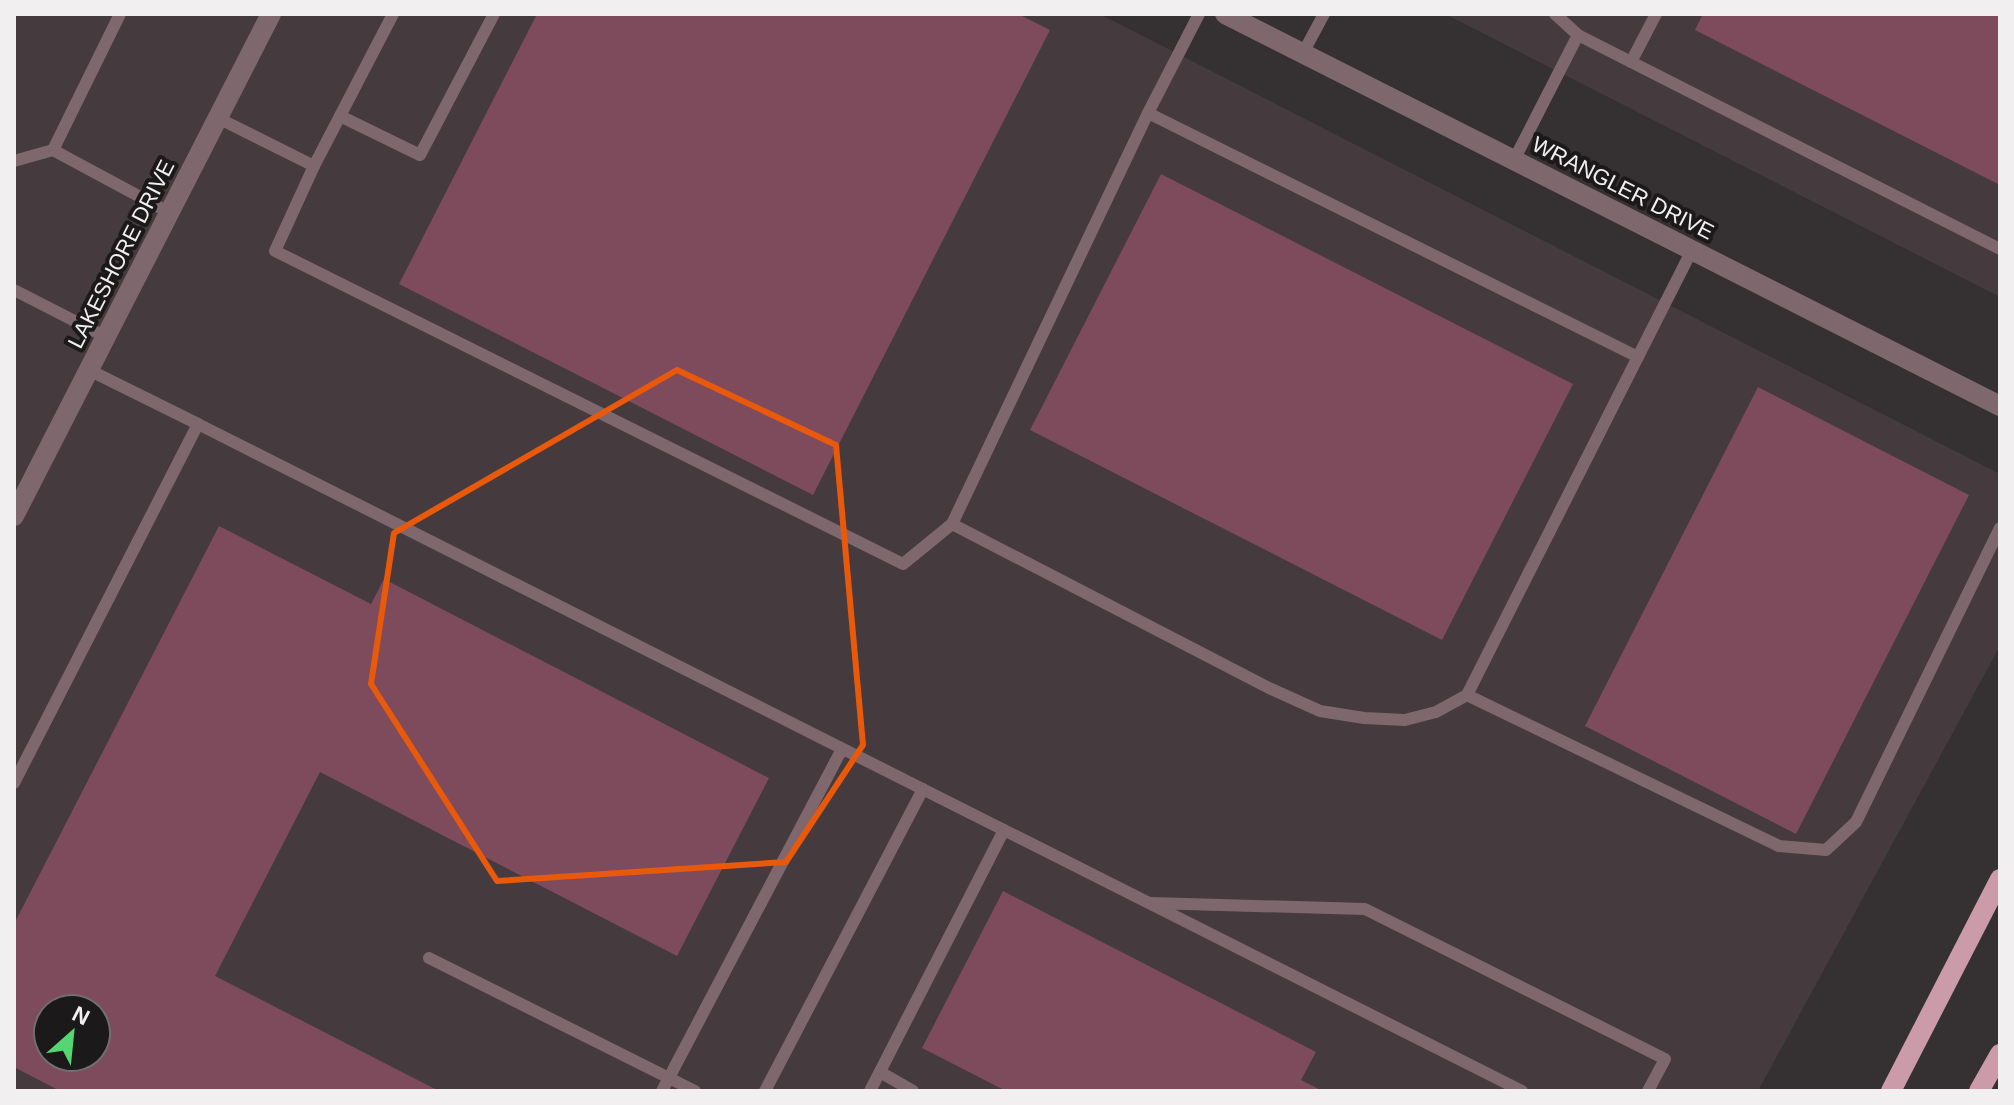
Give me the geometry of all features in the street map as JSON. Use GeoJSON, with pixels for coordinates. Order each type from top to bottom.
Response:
{"type":"FeatureCollection","features":[{"type":"Feature","properties":{"kind":"main road"},"geometry":{"type":"LineString","coordinates":[[1891,1091],[2000,879]]}},
{"type":"Feature","properties":{"kind":"main road"},"geometry":{"type":"LineString","coordinates":[[1979,1091],[2000,1054]]}},
{"type":"Feature","properties":{"kind":"street","name":"LAKESHORE DRIVE"},"geometry":{"type":"LineString","coordinates":[[16,506],[271,14]]}},
{"type":"Feature","properties":{"kind":"street","name":"WRANGLER DRIVE"},"geometry":{"type":"LineString","coordinates":[[1225,14],[2000,406]]}},
{"type":"Feature","properties":{"kind":"lane"},"geometry":{"type":"LineString","coordinates":[[53,150],[120,14]]}},
{"type":"Feature","properties":{"kind":"lane"},"geometry":{"type":"LineString","coordinates":[[393,14],[314,166],[275,251],[903,564],[952,524],[1148,113],[1199,14]]}},
{"type":"Feature","properties":{"kind":"lane"},"geometry":{"type":"LineString","coordinates":[[340,116],[420,155],[494,14]]}},
{"type":"Feature","properties":{"kind":"lane"},"geometry":{"type":"LineString","coordinates":[[1303,53],[1324,14]]}},
{"type":"Feature","properties":{"kind":"lane"},"geometry":{"type":"LineString","coordinates":[[1555,14],[1578,35],[2000,249]]}},
{"type":"Feature","properties":{"kind":"lane"},"geometry":{"type":"LineString","coordinates":[[1631,62],[1656,14]]}},
{"type":"Feature","properties":{"kind":"lane"},"geometry":{"type":"LineString","coordinates":[[1514,160],[1578,35]]}},
{"type":"Feature","properties":{"kind":"lane"},"geometry":{"type":"LineString","coordinates":[[1148,113],[1638,357]]}},
{"type":"Feature","properties":{"kind":"lane"},"geometry":{"type":"LineString","coordinates":[[218,118],[314,166]]}},
{"type":"Feature","properties":{"kind":"lane"},"geometry":{"type":"LineString","coordinates":[[14,161],[53,150],[170,213]]}},
{"type":"Feature","properties":{"kind":"lane"},"geometry":{"type":"LineString","coordinates":[[952,524],[1269,688],[1320,711],[1405,720],[1436,712],[1467,695],[1692,250]]}},
{"type":"Feature","properties":{"kind":"lane"},"geometry":{"type":"LineString","coordinates":[[14,290],[106,337]]}},
{"type":"Feature","properties":{"kind":"lane"},"geometry":{"type":"LineString","coordinates":[[89,370],[1522,1091]]}},
{"type":"Feature","properties":{"kind":"lane"},"geometry":{"type":"LineString","coordinates":[[14,783],[198,424]]}},
{"type":"Feature","properties":{"kind":"lane"},"geometry":{"type":"LineString","coordinates":[[1467,695],[1779,846],[1826,850],[1856,822],[2000,528]]}},
{"type":"Feature","properties":{"kind":"lane"},"geometry":{"type":"LineString","coordinates":[[662,1091],[842,749]]}},
{"type":"Feature","properties":{"kind":"lane"},"geometry":{"type":"LineString","coordinates":[[765,1091],[923,789]]}},
{"type":"Feature","properties":{"kind":"lane"},"geometry":{"type":"LineString","coordinates":[[870,1091],[1004,830]]}},
{"type":"Feature","properties":{"kind":"lane"},"geometry":{"type":"LineString","coordinates":[[1147,902],[1365,909],[1665,1059],[1648,1091]]}},
{"type":"Feature","properties":{"kind":"lane"},"geometry":{"type":"LineString","coordinates":[[429,958],[695,1091]]}},
{"type":"Feature","properties":{"kind":"lane"},"geometry":{"type":"LineString","coordinates":[[880,1072],[913,1091]]}},
{"type":"Feature","properties":{"kind":"highlighted area"},"geometry":{"type":"Polygon","coordinates":[[[677,370],[836,445],[863,745],[786,862],[497,881],[371,684],[394,533],[677,370]]]}},
{"type":"Feature","properties":{"kind":"shaded area"},"geometry":{"type":"Polygon","coordinates":[[[14,14],[1100,14],[2000,474],[2000,646],[1758,1091],[14,1091],[14,14]]]}},
{"type":"Feature","properties":{"kind":"shaded area"},"geometry":{"type":"Polygon","coordinates":[[[1445,14],[2000,14],[2000,297],[1445,14]]]}},
{"type":"Feature","properties":{"kind":"building"},"geometry":{"type":"Polygon","coordinates":[[[537,14],[1018,14],[1050,30],[813,495],[399,284],[537,14]]]}},
{"type":"Feature","properties":{"kind":"building"},"geometry":{"type":"Polygon","coordinates":[[[1703,14],[2000,14],[2000,185],[1695,30],[1703,14]]]}},
{"type":"Feature","properties":{"kind":"building"},"geometry":{"type":"Polygon","coordinates":[[[1161,174],[1573,384],[1442,640],[1030,430],[1161,174]]]}},
{"type":"Feature","properties":{"kind":"building"},"geometry":{"type":"Polygon","coordinates":[[[1758,387],[1969,495],[1796,834],[1585,726],[1758,387]]]}},
{"type":"Feature","properties":{"kind":"building"},"geometry":{"type":"Polygon","coordinates":[[[219,526],[371,604],[384,579],[769,778],[677,956],[320,772],[215,976],[439,1091],[60,1091],[14,1067],[14,924],[219,526]]]}},
{"type":"Feature","properties":{"kind":"building"},"geometry":{"type":"Polygon","coordinates":[[[1003,891],[1316,1052],[1301,1080],[1323,1091],[1006,1091],[922,1048],[1003,891]]]}}]}
